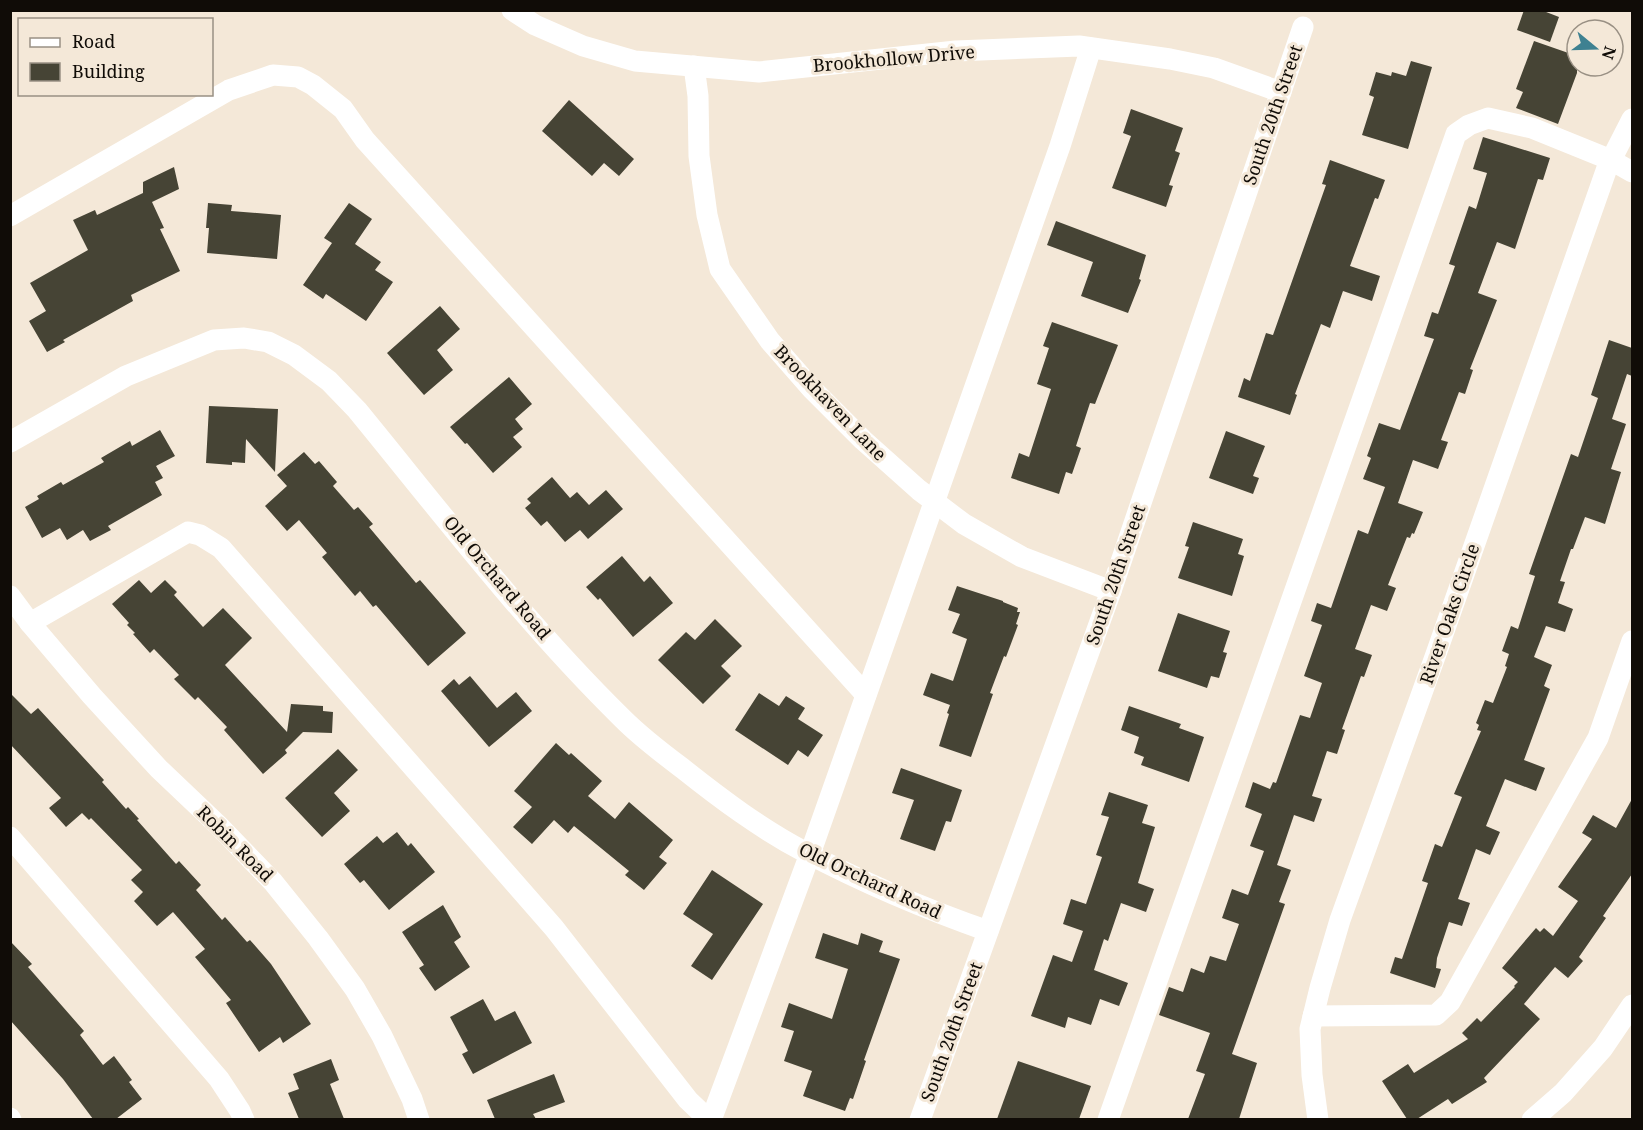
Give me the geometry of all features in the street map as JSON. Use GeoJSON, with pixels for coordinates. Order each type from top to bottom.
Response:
{"type":"FeatureCollection","features":[{"type":"Feature","properties":{"kind":"street","name":"Brookhollow Drive"},"geometry":{"type":"LineString","coordinates":[[512,10],[535,25],[583,46],[635,61],[759,72],[956,51],[1079,46],[1170,59],[1214,68],[1281,92]]}},
{"type":"Feature","properties":{"kind":"street","name":"South 20th Street"},"geometry":{"type":"LineString","coordinates":[[920,1119],[1111,591],[1303,27]]}},
{"type":"Feature","properties":{"kind":"street"},"geometry":{"type":"LineString","coordinates":[[30,623],[188,532],[200,535],[221,548],[554,928],[688,1100],[710,1119],[810,854],[1060,146],[1091,48]]}},
{"type":"Feature","properties":{"kind":"street","name":"Brookhaven Lane"},"geometry":{"type":"LineString","coordinates":[[694,66],[700,168],[707,215],[720,269],[770,341],[863,440],[934,502],[964,524],[1022,557],[1111,591]]}},
{"type":"Feature","properties":{"kind":"street"},"geometry":{"type":"LineString","coordinates":[[10,216],[229,90],[273,75],[298,77],[313,85],[343,109],[365,140],[866,695]]}},
{"type":"Feature","properties":{"kind":"street"},"geometry":{"type":"LineString","coordinates":[[1108,1119],[1456,134],[1469,125],[1488,118],[1532,128],[1611,160],[1632,172]]}},
{"type":"Feature","properties":{"kind":"street","name":"River Oaks Circle"},"geometry":{"type":"LineString","coordinates":[[1318,1119],[1312,1075],[1310,1029],[1340,920],[1611,160],[1632,119]]}},
{"type":"Feature","properties":{"kind":"street","name":"Old Orchard Road"},"geometry":{"type":"LineString","coordinates":[[10,442],[126,376],[214,339],[244,338],[268,342],[294,355],[329,381],[357,410],[537,628],[624,720],[707,788],[751,819],[810,854],[884,891],[988,931]]}},
{"type":"Feature","properties":{"kind":"street","name":"Robin Road"},"geometry":{"type":"LineString","coordinates":[[10,596],[92,696],[159,769],[273,882],[318,938],[355,989],[382,1036],[419,1119]]}},
{"type":"Feature","properties":{"kind":"street"},"geometry":{"type":"LineString","coordinates":[[1313,1016],[1436,1015],[1450,1002],[1598,738],[1632,641]]}},
{"type":"Feature","properties":{"kind":"street"},"geometry":{"type":"LineString","coordinates":[[10,837],[219,1079],[244,1119]]}},
{"type":"Feature","properties":{"kind":"street"},"geometry":{"type":"LineString","coordinates":[[1532,1119],[1563,1093],[1603,1048],[1632,1005]]}},
{"type":"Feature","properties":{"kind":"building"},"geometry":{"type":"Polygon","coordinates":[[[1524,10],[1541,10],[1559,17],[1550,42],[1517,30],[1524,10]]]}},
{"type":"Feature","properties":{"kind":"building"},"geometry":{"type":"Polygon","coordinates":[[[1534,41],[1565,52],[1565,78],[1575,78],[1558,124],[1516,108],[1523,92],[1516,89],[1534,41]]]}},
{"type":"Feature","properties":{"kind":"building"},"geometry":{"type":"Polygon","coordinates":[[[1411,61],[1432,67],[1408,149],[1362,135],[1374,97],[1369,95],[1376,72],[1391,76],[1392,72],[1406,76],[1411,61]]]}},
{"type":"Feature","properties":{"kind":"building"},"geometry":{"type":"Polygon","coordinates":[[[569,100],[634,159],[619,176],[604,163],[592,176],[542,131],[569,100]]]}},
{"type":"Feature","properties":{"kind":"building"},"geometry":{"type":"Polygon","coordinates":[[[1131,109],[1183,128],[1175,151],[1180,153],[1169,185],[1173,186],[1166,207],[1112,188],[1131,136],[1123,133],[1131,109]]]}},
{"type":"Feature","properties":{"kind":"building"},"geometry":{"type":"Polygon","coordinates":[[[1483,137],[1550,158],[1543,180],[1538,179],[1515,249],[1497,242],[1478,293],[1497,300],[1470,369],[1473,370],[1465,394],[1459,392],[1441,440],[1448,442],[1438,469],[1413,460],[1398,503],[1423,512],[1414,534],[1412,533],[1410,538],[1407,537],[1388,585],[1396,588],[1387,611],[1371,605],[1355,649],[1372,655],[1364,677],[1361,676],[1342,729],[1345,730],[1337,754],[1327,751],[1312,796],[1322,799],[1314,822],[1294,815],[1277,865],[1291,870],[1279,902],[1285,904],[1232,1054],[1257,1063],[1239,1119],[1188,1119],[1205,1074],[1196,1071],[1210,1033],[1159,1015],[1169,987],[1183,992],[1191,968],[1204,973],[1210,956],[1226,961],[1239,924],[1222,918],[1232,889],[1248,895],[1264,851],[1250,846],[1262,814],[1245,807],[1253,782],[1270,789],[1273,782],[1276,783],[1300,715],[1310,718],[1322,683],[1304,676],[1322,625],[1311,621],[1317,603],[1331,608],[1358,530],[1368,534],[1385,487],[1363,479],[1371,458],[1367,456],[1379,423],[1400,430],[1434,339],[1424,336],[1432,312],[1438,314],[1455,266],[1449,264],[1469,206],[1476,209],[1487,173],[1473,169],[1483,137]]]}},
{"type":"Feature","properties":{"kind":"building"},"geometry":{"type":"Polygon","coordinates":[[[1330,160],[1385,180],[1378,199],[1375,198],[1350,266],[1380,276],[1372,301],[1343,291],[1330,328],[1321,324],[1295,394],[1297,395],[1290,415],[1238,397],[1244,378],[1250,381],[1266,333],[1273,335],[1326,185],[1322,184],[1330,160]]]}},
{"type":"Feature","properties":{"kind":"building"},"geometry":{"type":"Polygon","coordinates":[[[174,167],[179,189],[152,202],[164,228],[160,229],[180,271],[131,295],[133,301],[63,340],[65,342],[47,352],[29,321],[46,311],[30,283],[88,250],[73,220],[95,210],[97,215],[143,193],[143,182],[174,167]]]}},
{"type":"Feature","properties":{"kind":"building"},"geometry":{"type":"Polygon","coordinates":[[[208,203],[232,205],[231,211],[281,215],[277,259],[207,253],[208,203]]]}},
{"type":"Feature","properties":{"kind":"building"},"geometry":{"type":"Polygon","coordinates":[[[349,203],[372,219],[355,244],[381,262],[375,270],[393,282],[366,321],[326,294],[323,299],[303,285],[332,243],[324,238],[349,203]]]}},
{"type":"Feature","properties":{"kind":"building"},"geometry":{"type":"Polygon","coordinates":[[[1056,221],[1146,255],[1139,279],[1141,280],[1128,313],[1081,296],[1093,262],[1047,245],[1056,221]]]}},
{"type":"Feature","properties":{"kind":"building"},"geometry":{"type":"Polygon","coordinates":[[[440,306],[460,329],[437,350],[453,370],[424,395],[387,353],[440,306]]]}},
{"type":"Feature","properties":{"kind":"building"},"geometry":{"type":"Polygon","coordinates":[[[1052,322],[1118,345],[1095,404],[1090,403],[1076,446],[1081,448],[1072,474],[1066,472],[1059,494],[1011,478],[1019,453],[1029,457],[1051,389],[1037,384],[1049,348],[1043,346],[1052,322]]]}},
{"type":"Feature","properties":{"kind":"building"},"geometry":{"type":"Polygon","coordinates":[[[1609,340],[1632,348],[1632,376],[1627,374],[1612,419],[1626,424],[1611,469],[1621,472],[1605,524],[1585,517],[1573,549],[1571,549],[1560,581],[1565,582],[1558,603],[1573,609],[1565,632],[1546,626],[1534,657],[1552,665],[1544,686],[1550,689],[1524,760],[1545,768],[1536,791],[1505,779],[1486,826],[1500,832],[1490,855],[1476,849],[1458,899],[1470,903],[1462,926],[1449,922],[1437,958],[1436,968],[1441,969],[1435,988],[1390,973],[1395,957],[1402,959],[1428,883],[1422,881],[1435,844],[1442,847],[1462,797],[1454,794],[1481,731],[1477,730],[1479,725],[1476,723],[1485,700],[1493,703],[1507,667],[1505,666],[1509,654],[1502,651],[1511,626],[1518,629],[1535,576],[1529,574],[1571,454],[1578,457],[1598,398],[1591,395],[1609,340]]]}},
{"type":"Feature","properties":{"kind":"building"},"geometry":{"type":"Polygon","coordinates":[[[509,377],[532,404],[515,419],[523,429],[513,437],[522,447],[493,473],[450,427],[509,377]]]}},
{"type":"Feature","properties":{"kind":"building"},"geometry":{"type":"Polygon","coordinates":[[[209,406],[278,409],[275,472],[246,439],[245,463],[232,462],[232,465],[206,463],[209,406]]]}},
{"type":"Feature","properties":{"kind":"building"},"geometry":{"type":"Polygon","coordinates":[[[160,430],[175,456],[156,466],[163,478],[155,482],[162,495],[108,526],[111,530],[90,541],[83,530],[67,540],[60,528],[42,538],[25,507],[39,499],[37,496],[61,482],[63,485],[104,462],[101,458],[130,441],[132,446],[160,430]]]}},
{"type":"Feature","properties":{"kind":"building"},"geometry":{"type":"Polygon","coordinates":[[[1226,431],[1265,446],[1253,476],[1259,478],[1253,494],[1209,478],[1226,431]]]}},
{"type":"Feature","properties":{"kind":"building"},"geometry":{"type":"Polygon","coordinates":[[[304,452],[315,464],[319,461],[337,482],[333,486],[354,510],[358,507],[373,524],[369,527],[416,583],[420,580],[466,633],[428,666],[376,605],[373,607],[360,591],[355,596],[322,557],[327,553],[299,520],[287,531],[265,506],[287,486],[277,475],[304,452]]]}},
{"type":"Feature","properties":{"kind":"building"},"geometry":{"type":"Polygon","coordinates":[[[552,477],[570,498],[577,492],[589,505],[606,490],[623,509],[588,539],[580,530],[565,542],[547,521],[541,526],[525,508],[531,503],[527,499],[552,477]]]}},
{"type":"Feature","properties":{"kind":"building"},"geometry":{"type":"Polygon","coordinates":[[[1193,522],[1243,539],[1238,554],[1244,556],[1232,596],[1178,578],[1189,547],[1185,546],[1193,522]]]}},
{"type":"Feature","properties":{"kind":"building"},"geometry":{"type":"Polygon","coordinates":[[[622,556],[644,582],[650,576],[673,603],[633,637],[600,598],[598,600],[586,587],[622,556]]]}},
{"type":"Feature","properties":{"kind":"building"},"geometry":{"type":"Polygon","coordinates":[[[139,580],[151,593],[165,580],[177,592],[174,595],[203,627],[223,608],[252,638],[225,665],[287,732],[291,704],[323,706],[323,711],[333,712],[332,733],[303,732],[285,750],[287,753],[263,774],[224,730],[227,727],[198,697],[195,700],[174,679],[179,675],[154,649],[150,653],[112,604],[139,580]]]}},
{"type":"Feature","properties":{"kind":"building"},"geometry":{"type":"Polygon","coordinates":[[[957,586],[1003,601],[1018,608],[1017,612],[1020,612],[1016,624],[1018,625],[990,693],[993,694],[971,757],[939,746],[950,705],[923,695],[931,673],[953,681],[967,639],[952,633],[960,614],[948,610],[957,586]]]}},
{"type":"Feature","properties":{"kind":"building"},"geometry":{"type":"Polygon","coordinates":[[[1178,613],[1230,631],[1223,652],[1227,653],[1219,678],[1211,676],[1207,688],[1158,671],[1178,613]]]}},
{"type":"Feature","properties":{"kind":"building"},"geometry":{"type":"Polygon","coordinates":[[[715,619],[742,646],[721,666],[731,676],[703,704],[658,660],[686,632],[695,640],[715,619]]]}},
{"type":"Feature","properties":{"kind":"building"},"geometry":{"type":"Polygon","coordinates":[[[470,676],[497,708],[516,692],[532,711],[489,747],[441,691],[454,679],[459,685],[470,676]]]}},
{"type":"Feature","properties":{"kind":"building"},"geometry":{"type":"Polygon","coordinates":[[[10,693],[31,714],[38,708],[104,780],[102,782],[126,809],[128,807],[139,819],[137,820],[176,864],[179,861],[201,885],[196,890],[222,920],[225,917],[271,964],[311,1024],[283,1043],[280,1037],[259,1052],[226,1003],[231,1000],[195,957],[205,949],[173,912],[157,926],[134,901],[143,892],[131,880],[142,870],[91,818],[89,820],[82,813],[66,827],[49,808],[61,798],[10,744],[10,693]]]}},
{"type":"Feature","properties":{"kind":"building"},"geometry":{"type":"Polygon","coordinates":[[[759,693],[779,706],[786,696],[805,708],[798,719],[823,735],[808,757],[798,750],[788,765],[735,730],[759,693]]]}},
{"type":"Feature","properties":{"kind":"building"},"geometry":{"type":"Polygon","coordinates":[[[1129,706],[1181,724],[1179,728],[1204,737],[1189,782],[1141,765],[1144,757],[1134,753],[1139,737],[1121,730],[1129,706]]]}},
{"type":"Feature","properties":{"kind":"building"},"geometry":{"type":"Polygon","coordinates":[[[556,743],[569,755],[571,753],[602,781],[588,796],[615,819],[629,802],[673,840],[659,857],[667,863],[644,890],[625,875],[629,871],[574,826],[568,833],[554,820],[532,844],[513,827],[532,807],[514,791],[556,743]]]}},
{"type":"Feature","properties":{"kind":"building"},"geometry":{"type":"Polygon","coordinates":[[[338,749],[358,770],[334,793],[350,811],[322,837],[285,798],[338,749]]]}},
{"type":"Feature","properties":{"kind":"building"},"geometry":{"type":"Polygon","coordinates":[[[901,768],[962,790],[951,822],[946,821],[935,851],[900,839],[914,800],[892,793],[901,768]]]}},
{"type":"Feature","properties":{"kind":"building"},"geometry":{"type":"Polygon","coordinates":[[[1109,792],[1148,805],[1142,823],[1155,827],[1138,883],[1154,889],[1146,912],[1121,903],[1108,941],[1104,939],[1094,970],[1128,983],[1119,1006],[1100,999],[1091,1025],[1068,1017],[1065,1028],[1031,1016],[1053,955],[1072,962],[1083,931],[1063,924],[1071,899],[1086,904],[1102,857],[1096,855],[1109,817],[1101,815],[1109,792]]]}},
{"type":"Feature","properties":{"kind":"building"},"geometry":{"type":"Polygon","coordinates":[[[1632,799],[1632,874],[1603,916],[1606,918],[1579,957],[1583,961],[1568,978],[1555,967],[1524,1004],[1540,1019],[1484,1078],[1487,1082],[1452,1104],[1448,1099],[1417,1119],[1407,1119],[1382,1081],[1408,1064],[1414,1073],[1468,1039],[1462,1033],[1477,1018],[1481,1022],[1515,987],[1518,982],[1502,968],[1536,928],[1540,932],[1544,928],[1553,936],[1578,901],[1558,887],[1592,839],[1582,833],[1593,815],[1616,828],[1632,799]]]}},
{"type":"Feature","properties":{"kind":"building"},"geometry":{"type":"Polygon","coordinates":[[[397,832],[408,846],[411,843],[435,872],[389,910],[364,880],[360,883],[344,864],[377,836],[383,843],[397,832]]]}},
{"type":"Feature","properties":{"kind":"building"},"geometry":{"type":"Polygon","coordinates":[[[712,870],[763,904],[712,980],[691,966],[713,934],[683,914],[712,870]]]}},
{"type":"Feature","properties":{"kind":"building"},"geometry":{"type":"Polygon","coordinates":[[[443,905],[461,937],[454,942],[470,967],[435,991],[419,968],[424,965],[402,932],[443,905]]]}},
{"type":"Feature","properties":{"kind":"building"},"geometry":{"type":"Polygon","coordinates":[[[823,933],[858,945],[861,933],[883,941],[879,952],[900,959],[864,1060],[866,1061],[853,1099],[850,1098],[845,1111],[803,1096],[812,1071],[784,1061],[794,1031],[781,1027],[789,1003],[832,1019],[848,969],[815,958],[823,933]]]}},
{"type":"Feature","properties":{"kind":"building"},"geometry":{"type":"Polygon","coordinates":[[[10,941],[32,964],[28,967],[84,1031],[80,1035],[103,1065],[114,1056],[132,1080],[129,1082],[142,1099],[116,1119],[93,1119],[63,1079],[10,1020],[10,941]]]}},
{"type":"Feature","properties":{"kind":"building"},"geometry":{"type":"Polygon","coordinates":[[[483,999],[495,1021],[515,1011],[532,1043],[473,1074],[462,1054],[468,1051],[450,1017],[483,999]]]}},
{"type":"Feature","properties":{"kind":"building"},"geometry":{"type":"Polygon","coordinates":[[[331,1059],[339,1080],[330,1084],[344,1119],[299,1119],[288,1093],[299,1089],[293,1074],[331,1059]]]}},
{"type":"Feature","properties":{"kind":"building"},"geometry":{"type":"Polygon","coordinates":[[[1018,1061],[1091,1086],[1079,1119],[997,1119],[1018,1061]]]}},
{"type":"Feature","properties":{"kind":"building"},"geometry":{"type":"Polygon","coordinates":[[[554,1074],[565,1102],[533,1114],[536,1119],[495,1119],[487,1100],[554,1074]]]}}]}
